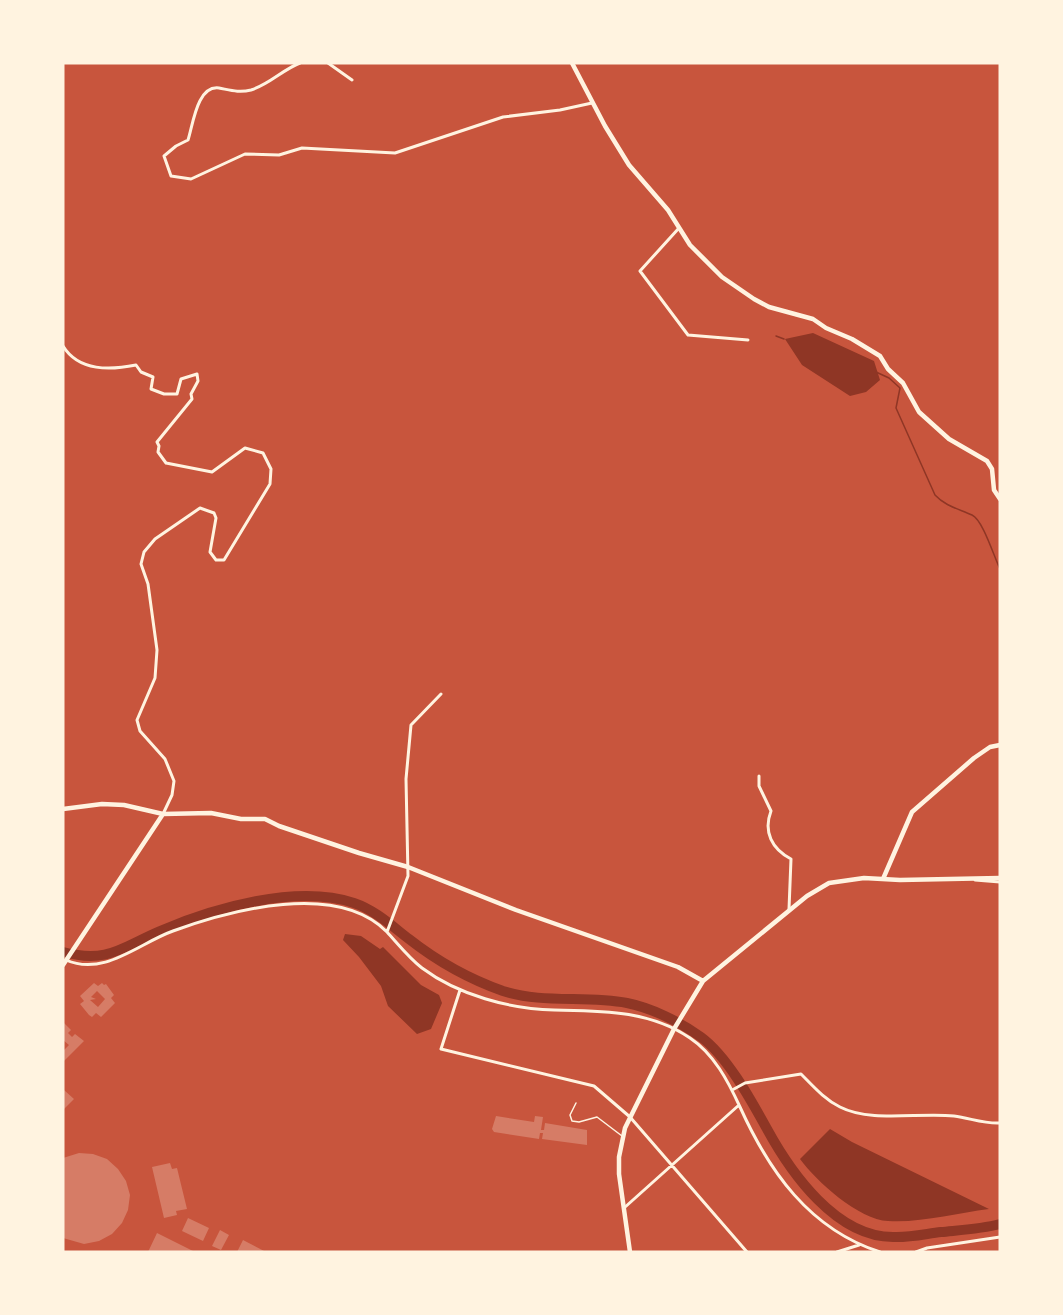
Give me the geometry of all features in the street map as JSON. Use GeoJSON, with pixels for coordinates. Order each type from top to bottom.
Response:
{"type":"FeatureCollection","features":[{"type":"Feature","properties":{"kind":"street"},"geometry":{"type":"LineString","coordinates":[[300,63],[267,84],[250,90],[234,92],[216,88],[206,92],[199,103],[188,140],[164,156],[171,176],[191,179],[245,154],[279,155],[302,148],[395,153],[503,117],[560,110],[592,103]]}},
{"type":"Feature","properties":{"kind":"street"},"geometry":{"type":"LineString","coordinates":[[328,63],[352,80]]}},
{"type":"Feature","properties":{"kind":"street"},"geometry":{"type":"LineString","coordinates":[[572,63],[592,103],[629,165],[668,210],[690,245],[733,285],[769,307],[813,319],[880,356],[888,369],[903,382],[919,412],[949,439],[987,461],[992,469],[994,490],[1000,499]]}},
{"type":"Feature","properties":{"kind":"street"},"geometry":{"type":"LineString","coordinates":[[679,228],[640,271],[688,335],[747,340]]}},
{"type":"Feature","properties":{"kind":"street"},"geometry":{"type":"LineString","coordinates":[[63,346],[67,354],[85,365],[102,370],[114,366],[128,368],[136,365],[141,372],[153,376],[151,388],[164,394],[177,393],[181,379],[197,374],[198,381],[191,394],[192,399],[157,442],[158,452],[166,463],[212,472],[245,448],[263,453],[272,469],[270,484],[224,560],[214,559],[210,552],[216,518],[214,513],[200,508],[162,533],[144,552],[141,564],[148,584],[157,655],[155,678],[137,720],[140,731],[165,759],[174,782],[172,795],[163,814],[65,961],[112,962],[172,931],[214,916],[298,903],[328,904],[348,911],[377,922],[388,930],[421,968],[483,998],[536,1008],[592,1009],[627,1013],[674,1029],[691,1038],[708,1054],[734,1089],[739,1105],[763,1152],[787,1189],[830,1229],[859,1245],[880,1252]]}},
{"type":"Feature","properties":{"kind":"street"},"geometry":{"type":"LineString","coordinates":[[388,930],[408,876],[406,779],[411,725],[441,694]]}},
{"type":"Feature","properties":{"kind":"street"},"geometry":{"type":"LineString","coordinates":[[883,879],[912,812],[974,758],[990,747],[1000,745]]}},
{"type":"Feature","properties":{"kind":"street"},"geometry":{"type":"LineString","coordinates":[[759,776],[760,789],[771,811],[767,822],[772,843],[780,853],[791,859],[789,911]]}},
{"type":"Feature","properties":{"kind":"street"},"geometry":{"type":"LineString","coordinates":[[63,809],[102,804],[124,805],[163,814],[211,813],[241,819],[265,819],[339,847],[408,867],[516,910],[678,967],[703,981]]}},
{"type":"Feature","properties":{"kind":"street"},"geometry":{"type":"LineString","coordinates":[[630,1252],[619,1157],[623,1136],[630,1117],[681,1015],[703,981],[807,896],[829,883],[851,878],[1000,880]]}},
{"type":"Feature","properties":{"kind":"street"},"geometry":{"type":"LineString","coordinates":[[461,989],[441,1048],[589,1083],[630,1117],[674,1164],[747,1252]]}},
{"type":"Feature","properties":{"kind":"street"},"geometry":{"type":"LineString","coordinates":[[734,1089],[745,1083],[801,1074],[823,1096],[857,1113],[954,1116],[986,1124],[1000,1123]]}},
{"type":"Feature","properties":{"kind":"street"},"geometry":{"type":"LineString","coordinates":[[624,1208],[739,1105]]}},
{"type":"Feature","properties":{"kind":"street"},"geometry":{"type":"LineString","coordinates":[[916,1252],[927,1248],[1000,1237]]}},
{"type":"Feature","properties":{"kind":"street"},"geometry":{"type":"LineString","coordinates":[[837,1252],[859,1245]]}},
{"type":"Feature","properties":{"kind":"lane"},"geometry":{"type":"LineString","coordinates":[[576,1103],[570,1115],[572,1121],[579,1122],[597,1117],[623,1136]]}},
{"type":"Feature","properties":{"kind":"shaded area"},"geometry":{"type":"Polygon","coordinates":[[[813,333],[874,361],[880,380],[866,392],[850,396],[802,365],[785,339],[813,333]]]}},
{"type":"Feature","properties":{"kind":"shaded area"},"geometry":{"type":"Polygon","coordinates":[[[345,934],[361,936],[380,949],[383,947],[421,985],[439,995],[442,1003],[431,1029],[417,1034],[388,1006],[381,986],[343,940],[345,934]]]}},
{"type":"Feature","properties":{"kind":"shaded area"},"geometry":{"type":"Polygon","coordinates":[[[830,1129],[989,1209],[901,1221],[877,1219],[864,1214],[827,1188],[800,1159],[830,1129]]]}},
{"type":"Feature","properties":{"kind":"building"},"geometry":{"type":"Polygon","coordinates":[[[94,983],[98,986],[102,983],[106,984],[114,995],[111,998],[115,1003],[101,1017],[96,1013],[92,1017],[80,1004],[84,1001],[80,996],[94,983]],[[97,991],[91,997],[96,999],[90,1000],[98,1007],[105,999],[97,991]]]}},
{"type":"Feature","properties":{"kind":"building"},"geometry":{"type":"Polygon","coordinates":[[[63,1022],[71,1030],[68,1033],[72,1037],[75,1034],[84,1041],[63,1062],[63,1051],[69,1045],[63,1040],[63,1022]]]}},
{"type":"Feature","properties":{"kind":"building"},"geometry":{"type":"Polygon","coordinates":[[[63,1091],[74,1099],[63,1110],[63,1091]]]}},
{"type":"Feature","properties":{"kind":"building"},"geometry":{"type":"Polygon","coordinates":[[[496,1116],[534,1122],[535,1116],[543,1117],[541,1130],[544,1130],[545,1123],[587,1130],[587,1145],[542,1139],[543,1133],[540,1133],[539,1139],[494,1132],[492,1129],[496,1116]]]}},
{"type":"Feature","properties":{"kind":"building"},"geometry":{"type":"Polygon","coordinates":[[[79,1153],[93,1154],[107,1159],[126,1181],[130,1195],[128,1210],[122,1223],[112,1234],[99,1241],[84,1244],[63,1238],[63,1158],[79,1153]]]}},
{"type":"Feature","properties":{"kind":"building"},"geometry":{"type":"Polygon","coordinates":[[[170,1163],[172,1169],[177,1168],[187,1209],[176,1211],[177,1215],[164,1218],[152,1167],[170,1163]]]}},
{"type":"Feature","properties":{"kind":"building"},"geometry":{"type":"Polygon","coordinates":[[[188,1218],[209,1228],[203,1241],[182,1231],[188,1218]]]}},
{"type":"Feature","properties":{"kind":"building"},"geometry":{"type":"Polygon","coordinates":[[[220,1230],[229,1235],[221,1250],[212,1246],[220,1230]]]}},
{"type":"Feature","properties":{"kind":"building"},"geometry":{"type":"Polygon","coordinates":[[[157,1233],[195,1252],[148,1252],[157,1233]]]}},
{"type":"Feature","properties":{"kind":"building"},"geometry":{"type":"Polygon","coordinates":[[[243,1240],[266,1252],[237,1252],[243,1240]]]}},
{"type":"Feature","properties":{"kind":"waterway"},"geometry":{"type":"LineString","coordinates":[[776,336],[784,339]]}},
{"type":"Feature","properties":{"kind":"waterway"},"geometry":{"type":"LineString","coordinates":[[876,372],[889,378],[900,388],[896,408],[935,495],[948,505],[976,518],[1000,569]]}},
{"type":"Feature","properties":{"kind":"waterway"},"geometry":{"type":"LineString","coordinates":[[63,952],[92,956],[103,955],[182,922],[256,901],[307,896],[354,903],[376,914],[442,962],[503,991],[533,997],[627,1003],[656,1012],[693,1031],[711,1045],[729,1067],[802,1183],[834,1214],[853,1226],[872,1234],[899,1237],[1000,1224]]}}]}
